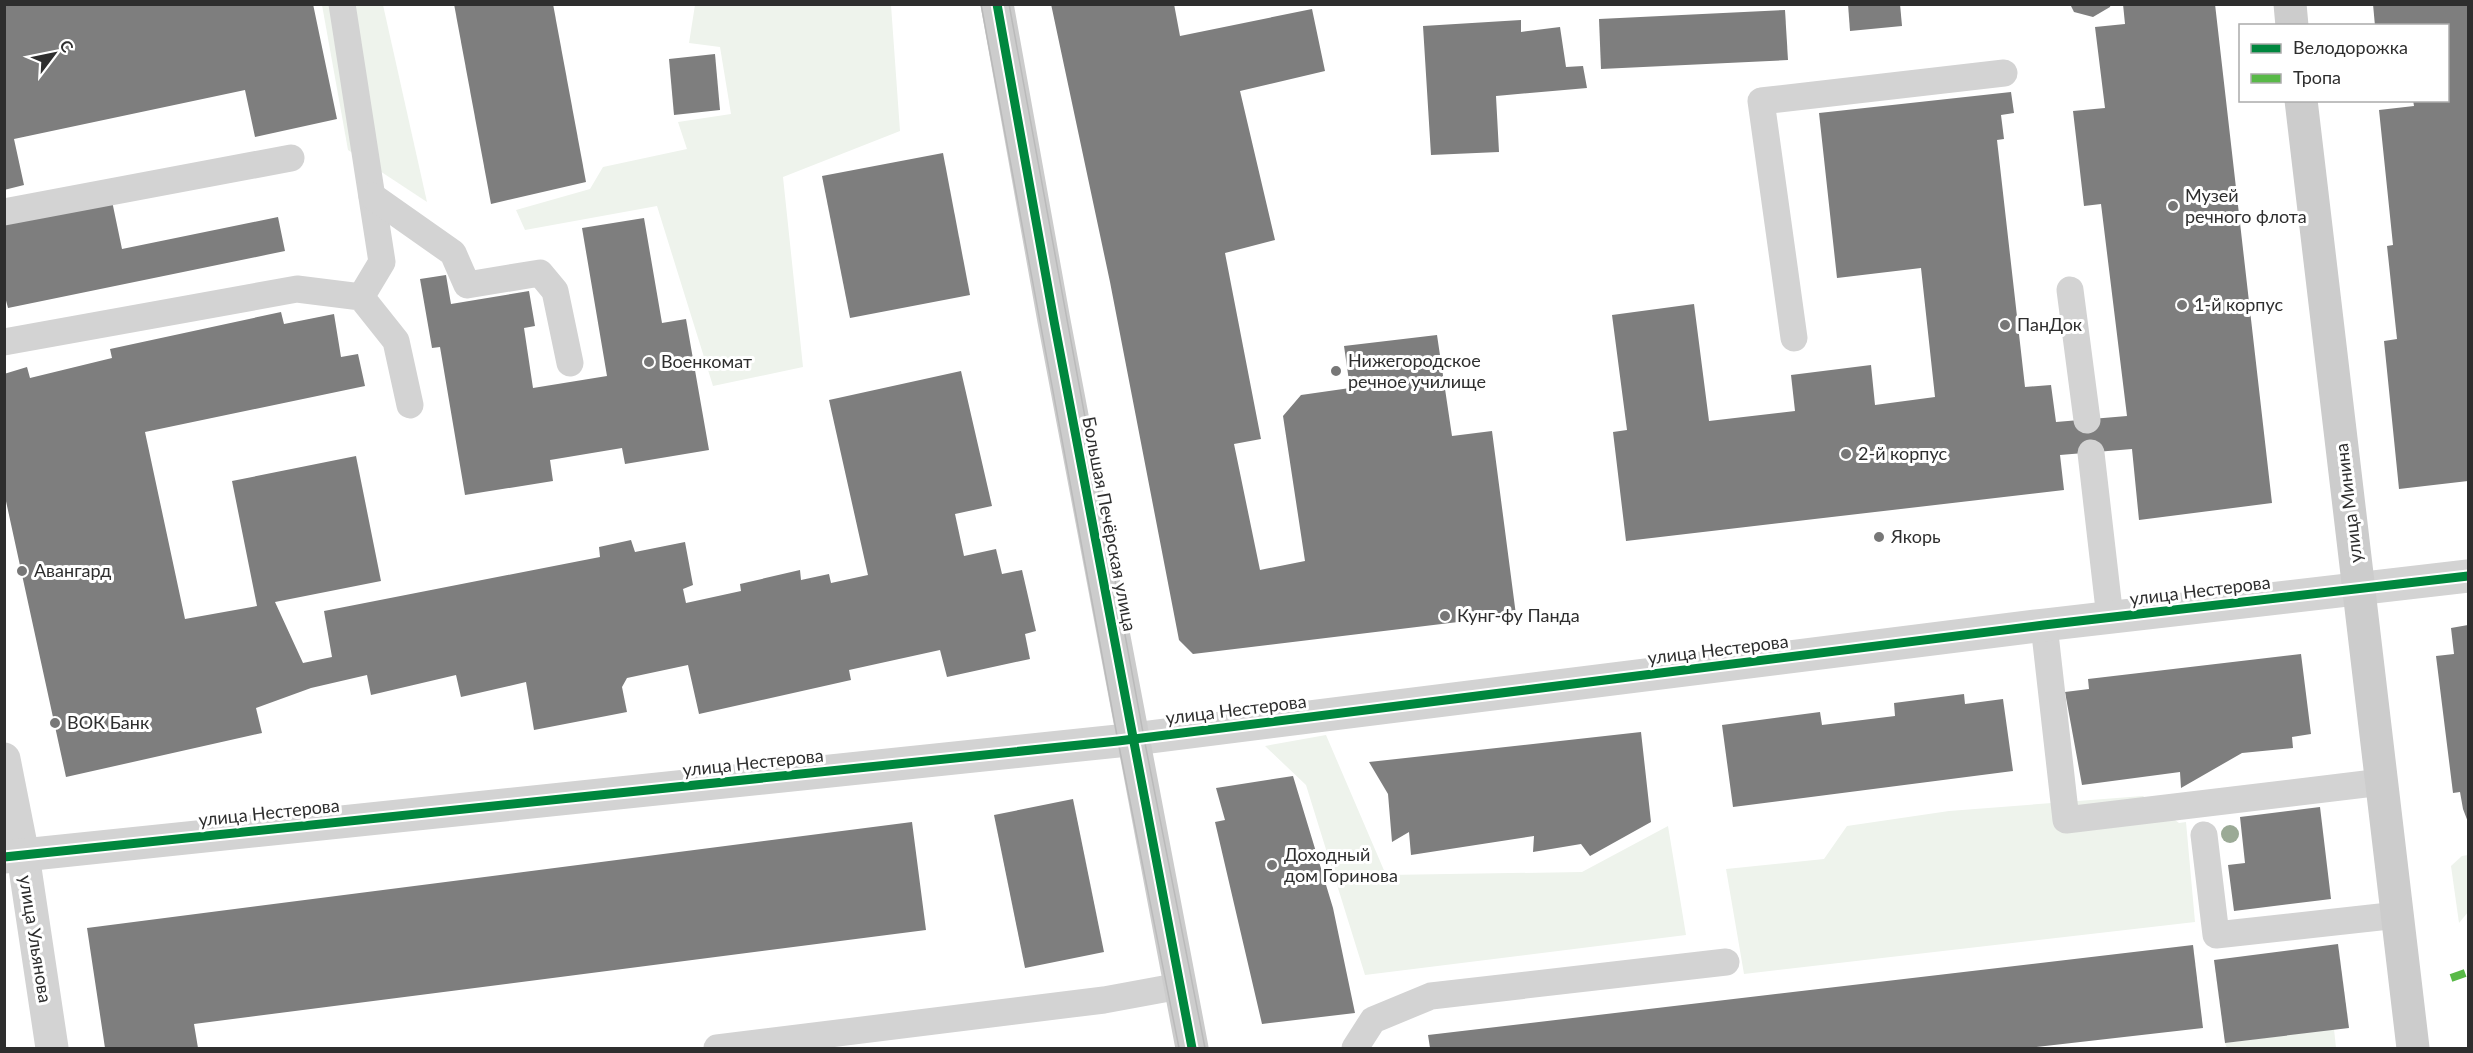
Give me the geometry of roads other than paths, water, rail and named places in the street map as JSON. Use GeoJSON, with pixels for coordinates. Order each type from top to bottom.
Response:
{"type":"FeatureCollection","features":[{"type":"Feature","properties":{"kind":"street","name":"Большая Печёрская улица"},"geometry":{"type":"LineString","coordinates":[[997,4],[1132,739],[1192,1048]]}},
{"type":"Feature","properties":{"kind":"street"},"geometry":{"type":"LineString","coordinates":[[2289,4],[2292,24]]}},
{"type":"Feature","properties":{"kind":"street","name":"улица Минина"},"geometry":{"type":"LineString","coordinates":[[2301,102],[2413,1048]]}},
{"type":"Feature","properties":{"kind":"street","name":"улица Нестерова"},"geometry":{"type":"LineString","coordinates":[[14,856],[1132,739],[2044,625],[2469,576]]}},
{"type":"Feature","properties":{"kind":"street","name":"улица Ульянова"},"geometry":{"type":"LineString","coordinates":[[4,759],[14,856],[52,1048]]}},
{"type":"Feature","properties":{"kind":"lane"},"geometry":{"type":"LineString","coordinates":[[342,4],[382,262],[361,297]]}},
{"type":"Feature","properties":{"kind":"lane"},"geometry":{"type":"LineString","coordinates":[[1794,338],[1761,101],[2004,73]]}},
{"type":"Feature","properties":{"kind":"lane"},"geometry":{"type":"LineString","coordinates":[[4,212],[291,158]]}},
{"type":"Feature","properties":{"kind":"lane"},"geometry":{"type":"LineString","coordinates":[[372,196],[453,253],[467,285],[540,273],[555,291],[570,363]]}},
{"type":"Feature","properties":{"kind":"lane"},"geometry":{"type":"LineString","coordinates":[[4,342],[297,289],[361,297],[396,341],[410,405]]}},
{"type":"Feature","properties":{"kind":"lane"},"geometry":{"type":"LineString","coordinates":[[2070,290],[2087,420]]}},
{"type":"Feature","properties":{"kind":"lane"},"geometry":{"type":"LineString","coordinates":[[2091,453],[2110,618]]}},
{"type":"Feature","properties":{"kind":"lane"},"geometry":{"type":"LineString","coordinates":[[2044,625],[2066,820],[2382,782]]}},
{"type":"Feature","properties":{"kind":"lane"},"geometry":{"type":"LineString","coordinates":[[2204,835],[2216,935],[2398,915]]}},
{"type":"Feature","properties":{"kind":"lane"},"geometry":{"type":"LineString","coordinates":[[1355,1048],[1373,1020],[1431,996],[1726,962]]}},
{"type":"Feature","properties":{"kind":"lane"},"geometry":{"type":"LineString","coordinates":[[717,1048],[1104,1000],[1180,986]]}},
{"type":"Feature","properties":{"kind":"tram line"},"geometry":{"type":"LineString","coordinates":[[981,4],[1118,741],[1179,1048]]}},
{"type":"Feature","properties":{"kind":"tram line"},"geometry":{"type":"LineString","coordinates":[[1009,4],[1144,738],[1205,1048]]}},
{"type":"Feature","properties":{"kind":"place","name":"Музей речного флота"},"geometry":{"type":"Point","coordinates":[2173,206]}},
{"type":"Feature","properties":{"kind":"place","name":"1-й корпус"},"geometry":{"type":"Point","coordinates":[2182,305]}},
{"type":"Feature","properties":{"kind":"place","name":"ПанДок"},"geometry":{"type":"Point","coordinates":[2005,325]}},
{"type":"Feature","properties":{"kind":"place","name":"Военкомат"},"geometry":{"type":"Point","coordinates":[649,362]}},
{"type":"Feature","properties":{"kind":"place","name":"Нижегородское речное училище"},"geometry":{"type":"Point","coordinates":[1336,371]}},
{"type":"Feature","properties":{"kind":"place","name":"2-й корпус"},"geometry":{"type":"Point","coordinates":[1846,454]}},
{"type":"Feature","properties":{"kind":"place","name":"Якорь"},"geometry":{"type":"Point","coordinates":[1879,537]}},
{"type":"Feature","properties":{"kind":"place","name":"Авангард"},"geometry":{"type":"Point","coordinates":[22,571]}},
{"type":"Feature","properties":{"kind":"place","name":"Кунг-фу Панда"},"geometry":{"type":"Point","coordinates":[1445,616]}},
{"type":"Feature","properties":{"kind":"place","name":"ВОК Банк"},"geometry":{"type":"Point","coordinates":[55,723]}},
{"type":"Feature","properties":{"kind":"place","name":"Доходный дом Горинова"},"geometry":{"type":"Point","coordinates":[1272,865]}}]}
